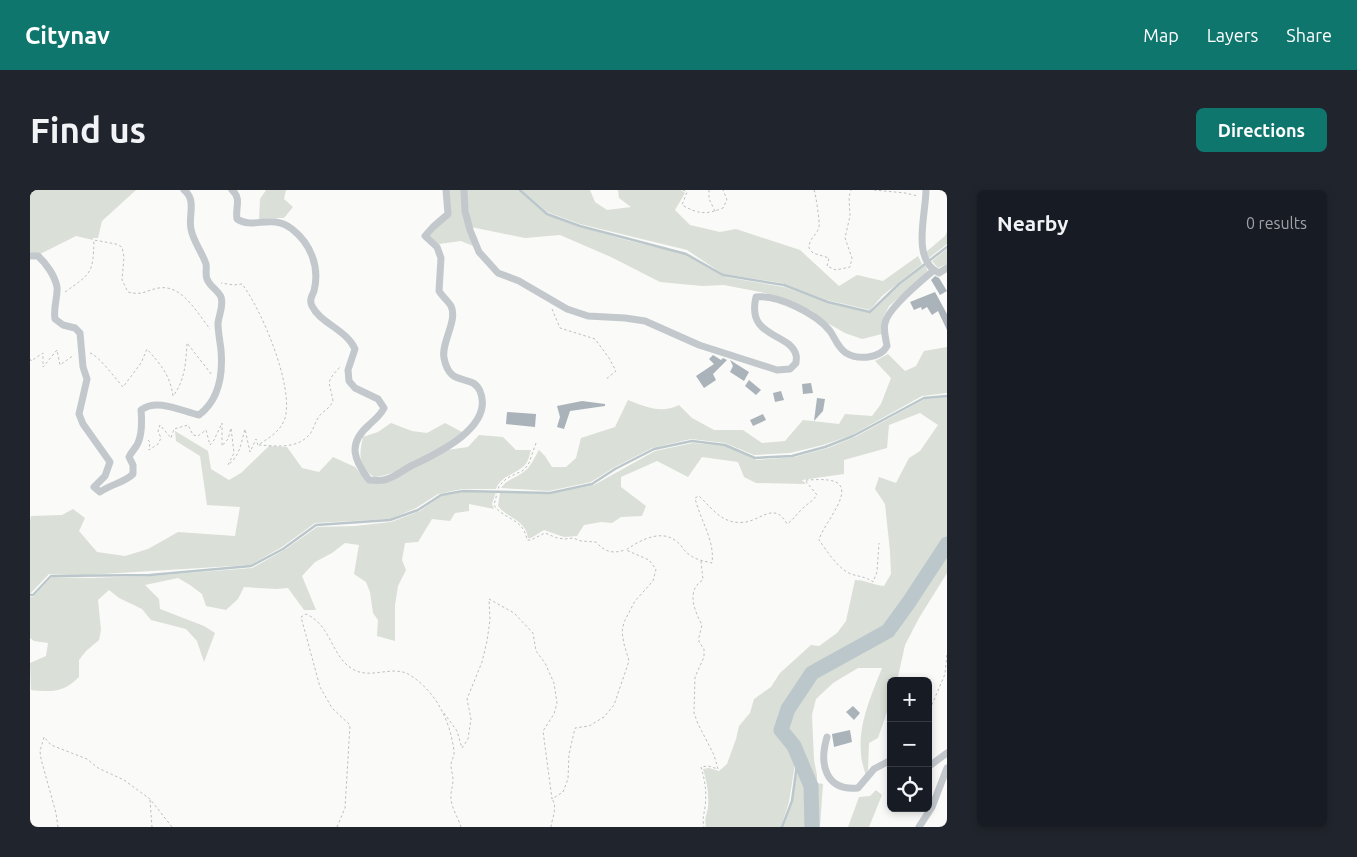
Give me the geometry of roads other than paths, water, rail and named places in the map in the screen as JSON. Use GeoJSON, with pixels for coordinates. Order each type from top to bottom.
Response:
{"type":"FeatureCollection","features":[{"type":"Feature","properties":{"kind":"street"},"geometry":{"type":"LineString","coordinates":[[30,256],[38,256],[45,263],[57,286],[53,309],[55,319],[80,333],[83,367],[87,379],[86,388],[79,405],[79,414],[83,424],[110,462],[105,476],[94,487],[100,492],[108,486],[128,479],[133,474],[133,465],[129,457],[138,445],[141,410],[146,406],[167,407],[199,415],[214,400],[219,389],[222,358],[218,324],[222,304],[220,294],[211,287],[206,277],[206,265],[191,231],[190,194],[184,190]]}},
{"type":"Feature","properties":{"kind":"street"},"geometry":{"type":"LineString","coordinates":[[232,190],[237,195],[239,202],[236,212],[237,218],[244,223],[269,220],[280,222],[292,229],[311,251],[316,276],[310,300],[312,307],[328,323],[352,342],[355,349],[348,370],[349,381],[355,388],[378,399],[384,408],[380,416],[360,433],[355,446],[356,460],[369,480],[384,480],[426,460],[459,439],[478,420],[483,405],[479,390],[470,381],[458,379],[449,374],[442,349],[450,327],[451,307],[439,291],[441,258],[438,247],[425,236],[448,214],[446,190]]}},
{"type":"Feature","properties":{"kind":"street"},"geometry":{"type":"LineString","coordinates":[[464,190],[465,211],[479,252],[498,273],[520,281],[566,309],[588,316],[645,321],[699,345],[778,370],[790,369],[796,363],[796,354],[789,345],[766,332],[759,324],[754,304],[756,298],[764,296],[811,313],[830,331],[837,344],[846,353],[860,357],[874,356],[884,352],[887,346],[885,323],[888,314],[931,269]]}},
{"type":"Feature","properties":{"kind":"street"},"geometry":{"type":"LineString","coordinates":[[926,190],[922,246],[931,269],[939,273],[947,268]]}},
{"type":"Feature","properties":{"kind":"street"},"geometry":{"type":"LineString","coordinates":[[827,737],[823,756],[826,770],[829,778],[840,787],[848,789],[858,788],[874,769],[887,762]]}},
{"type":"Feature","properties":{"kind":"street"},"geometry":{"type":"LineString","coordinates":[[932,764],[947,753]]}},
{"type":"Feature","properties":{"kind":"street"},"geometry":{"type":"LineString","coordinates":[[919,827],[932,807],[947,768]]}},
{"type":"Feature","properties":{"kind":"waterway"},"geometry":{"type":"LineString","coordinates":[[520,190],[547,214],[580,226],[686,254],[723,275],[784,285],[828,302],[870,312],[899,284],[947,247]]}},
{"type":"Feature","properties":{"kind":"waterway"},"geometry":{"type":"LineString","coordinates":[[30,595],[33,595],[51,576],[150,575],[251,566],[283,549],[316,525],[390,520],[418,510],[441,495],[463,491],[550,493],[592,484],[615,469],[654,449],[692,441],[725,445],[755,458],[792,456],[825,447],[853,436],[924,398],[947,396]]}},
{"type":"Feature","properties":{"kind":"waterway"},"geometry":{"type":"LineString","coordinates":[[812,827],[811,786],[794,746],[781,730],[788,709],[812,673],[888,631],[947,544]]}},
{"type":"Feature","properties":{"kind":"waterway"},"geometry":{"type":"LineString","coordinates":[[782,827],[792,801],[798,757]]}}]}
